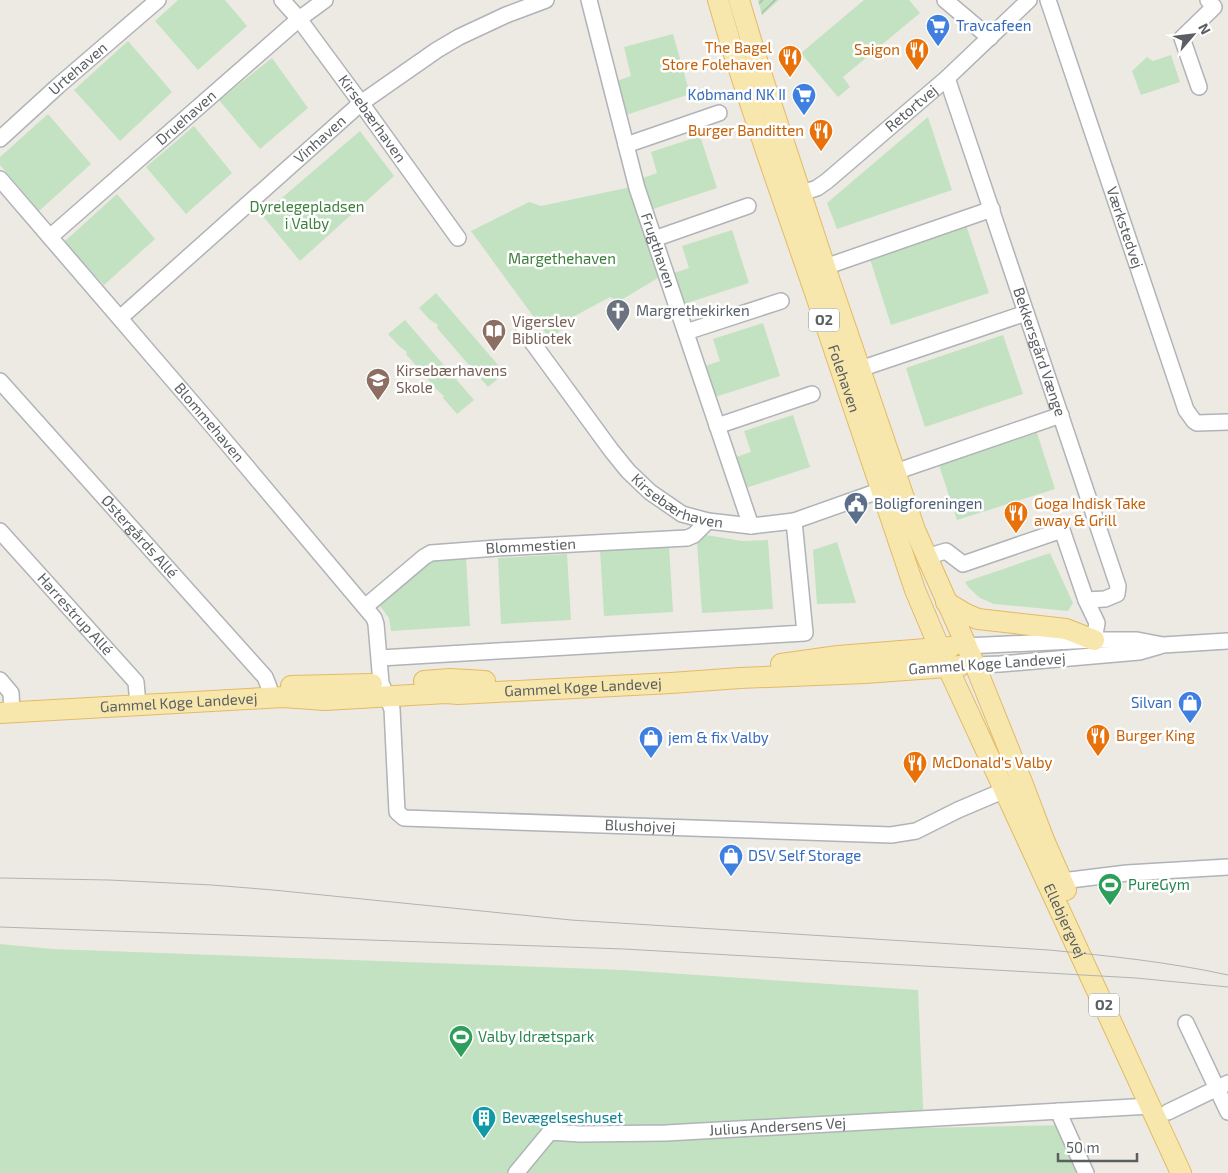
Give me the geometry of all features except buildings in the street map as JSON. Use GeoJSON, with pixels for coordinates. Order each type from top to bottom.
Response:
{"type":"FeatureCollection","features":[{"type":"Feature","properties":{"kind":"main road","name":"Folehaven"},"geometry":{"type":"LineString","coordinates":[[718,0],[735,57],[791,197],[891,482],[946,602],[952,647],[961,666]]}},
{"type":"Feature","properties":{"kind":"main road","name":"Folehaven"},"geometry":{"type":"LineString","coordinates":[[739,0],[760,70],[791,197],[824,267],[860,369],[891,482],[896,533],[915,590],[952,647],[961,666]]}},
{"type":"Feature","properties":{"kind":"main road"},"geometry":{"type":"LineString","coordinates":[[946,602],[978,619],[1066,629],[1094,640]]}},
{"type":"Feature","properties":{"kind":"main road","name":"Gammel Køge Landevej"},"geometry":{"type":"LineString","coordinates":[[384,690],[450,679],[491,682],[772,666],[838,656],[952,647]]}},
{"type":"Feature","properties":{"kind":"main road","name":"Gammel Køge Landevej"},"geometry":{"type":"LineString","coordinates":[[6,709],[270,692],[671,683],[961,666]]}},
{"type":"Feature","properties":{"kind":"main road","name":"Ellebjergvej"},"geometry":{"type":"LineString","coordinates":[[961,666],[1005,790],[1159,1109],[1196,1173]]}},
{"type":"Feature","properties":{"kind":"main road","name":"Ellebjergvej"},"geometry":{"type":"LineString","coordinates":[[961,666],[1062,881],[1159,1109],[1181,1173]]}},
{"type":"Feature","properties":{"kind":"street","name":"Urtehaven"},"geometry":{"type":"LineString","coordinates":[[0,140],[58,86],[158,0]]}},
{"type":"Feature","properties":{"kind":"street","name":"Kirsebærhaven"},"geometry":{"type":"LineString","coordinates":[[282,0],[361,103],[458,238]]}},
{"type":"Feature","properties":{"kind":"street","name":"Druehaven"},"geometry":{"type":"LineString","coordinates":[[50,237],[299,20],[326,0]]}},
{"type":"Feature","properties":{"kind":"street","name":"Vinhaven"},"geometry":{"type":"LineString","coordinates":[[120,318],[361,103],[437,50],[459,37],[506,15],[546,0]]}},
{"type":"Feature","properties":{"kind":"street","name":"Frugthaven"},"geometry":{"type":"LineString","coordinates":[[589,0],[637,188],[752,526]]}},
{"type":"Feature","properties":{"kind":"street"},"geometry":{"type":"LineString","coordinates":[[945,0],[990,38]]}},
{"type":"Feature","properties":{"kind":"street","name":"Retortvej"},"geometry":{"type":"LineString","coordinates":[[791,197],[817,188],[827,181],[947,78],[1029,0]]}},
{"type":"Feature","properties":{"kind":"street","name":"Værkstedvej"},"geometry":{"type":"LineString","coordinates":[[1048,0],[1186,410],[1197,424],[1228,422]]}},
{"type":"Feature","properties":{"kind":"street"},"geometry":{"type":"LineString","coordinates":[[1199,87],[1182,38],[1214,7],[1208,0]]}},
{"type":"Feature","properties":{"kind":"street","name":"Bekkersgård Vænge"},"geometry":{"type":"LineString","coordinates":[[947,78],[1118,586],[1117,594],[1105,599],[1086,600]]}},
{"type":"Feature","properties":{"kind":"street"},"geometry":{"type":"LineString","coordinates":[[626,145],[719,113]]}},
{"type":"Feature","properties":{"kind":"street","name":"Blommehaven"},"geometry":{"type":"LineString","coordinates":[[0,179],[366,606],[376,624],[384,690]]}},
{"type":"Feature","properties":{"kind":"street"},"geometry":{"type":"LineString","coordinates":[[654,239],[748,206]]}},
{"type":"Feature","properties":{"kind":"street"},"geometry":{"type":"LineString","coordinates":[[824,267],[992,210]]}},
{"type":"Feature","properties":{"kind":"street"},"geometry":{"type":"LineString","coordinates":[[686,332],[781,301]]}},
{"type":"Feature","properties":{"kind":"street","name":"Folehaven"},"geometry":{"type":"LineString","coordinates":[[860,369],[1026,313]]}},
{"type":"Feature","properties":{"kind":"street","name":"Kirsebærhaven"},"geometry":{"type":"LineString","coordinates":[[524,331],[606,444],[628,471],[650,492],[682,514],[708,521],[752,526],[794,521],[891,482]]}},
{"type":"Feature","properties":{"kind":"street","name":"Østergårds Allé"},"geometry":{"type":"LineString","coordinates":[[0,381],[265,677],[270,692]]}},
{"type":"Feature","properties":{"kind":"street"},"geometry":{"type":"LineString","coordinates":[[718,426],[812,394]]}},
{"type":"Feature","properties":{"kind":"street"},"geometry":{"type":"LineString","coordinates":[[891,482],[1061,415]]}},
{"type":"Feature","properties":{"kind":"street","name":"Blommestien"},"geometry":{"type":"LineString","coordinates":[[366,606],[431,553],[687,538],[694,535],[708,521]]}},
{"type":"Feature","properties":{"kind":"street"},"geometry":{"type":"LineString","coordinates":[[380,658],[805,633],[794,521]]}},
{"type":"Feature","properties":{"kind":"street"},"geometry":{"type":"LineString","coordinates":[[926,557],[946,551],[963,564],[1062,530],[1086,600],[1097,623],[1094,640]]}},
{"type":"Feature","properties":{"kind":"street","name":"Harrestrup Allé"},"geometry":{"type":"LineString","coordinates":[[0,531],[136,682],[138,700]]}},
{"type":"Feature","properties":{"kind":"street","name":"Gammel Køge Landevej"},"geometry":{"type":"LineString","coordinates":[[952,647],[1094,640],[1137,640],[1164,644],[1228,641]]}},
{"type":"Feature","properties":{"kind":"street","name":"Gammel Køge Landevej"},"geometry":{"type":"LineString","coordinates":[[961,666],[1139,652],[1164,644]]}},
{"type":"Feature","properties":{"kind":"street"},"geometry":{"type":"LineString","coordinates":[[0,680],[11,693],[6,709]]}},
{"type":"Feature","properties":{"kind":"street","name":"Blushøjvej"},"geometry":{"type":"LineString","coordinates":[[384,690],[392,709],[397,812],[404,818],[891,835],[916,831],[958,810],[1005,790]]}},
{"type":"Feature","properties":{"kind":"street"},"geometry":{"type":"LineString","coordinates":[[1062,881],[1127,873],[1228,867]]}},
{"type":"Feature","properties":{"kind":"street"},"geometry":{"type":"LineString","coordinates":[[1186,1023],[1222,1085],[1228,1112]]}},
{"type":"Feature","properties":{"kind":"street"},"geometry":{"type":"LineString","coordinates":[[1159,1109],[1222,1085]]}},
{"type":"Feature","properties":{"kind":"street","name":"Julius Andersens Vej"},"geometry":{"type":"LineString","coordinates":[[516,1173],[550,1132],[580,1134],[666,1133],[1058,1111],[1159,1109]]}},
{"type":"Feature","properties":{"kind":"street"},"geometry":{"type":"LineString","coordinates":[[1058,1111],[1086,1173]]}},
{"type":"Feature","properties":{"kind":"green space"},"geometry":{"type":"Polygon","coordinates":[[[178,0],[225,0],[247,26],[198,70],[155,21],[178,0]]]}},
{"type":"Feature","properties":{"kind":"green space"},"geometry":{"type":"Polygon","coordinates":[[[758,0],[779,0],[762,15],[758,0]]]}},
{"type":"Feature","properties":{"kind":"green space"},"geometry":{"type":"Polygon","coordinates":[[[864,0],[909,0],[920,13],[843,77],[850,87],[838,97],[801,53],[864,0]]]}},
{"type":"Feature","properties":{"kind":"green space"},"geometry":{"type":"Polygon","coordinates":[[[673,34],[690,94],[623,116],[614,82],[631,76],[624,47],[673,34]]]}},
{"type":"Feature","properties":{"kind":"green space"},"geometry":{"type":"Polygon","coordinates":[[[128,41],[172,92],[120,141],[74,90],[128,41]]]}},
{"type":"Feature","properties":{"kind":"green space"},"geometry":{"type":"Polygon","coordinates":[[[1171,55],[1180,82],[1141,95],[1132,71],[1147,57],[1153,61],[1171,55]]]}},
{"type":"Feature","properties":{"kind":"green space"},"geometry":{"type":"Polygon","coordinates":[[[272,58],[308,108],[260,149],[219,100],[272,58]]]}},
{"type":"Feature","properties":{"kind":"green space"},"geometry":{"type":"Polygon","coordinates":[[[48,114],[91,164],[39,211],[0,165],[0,157],[48,114]]]}},
{"type":"Feature","properties":{"kind":"green space"},"geometry":{"type":"Polygon","coordinates":[[[928,117],[952,190],[837,229],[827,203],[928,117]]]}},
{"type":"Feature","properties":{"kind":"green space"},"geometry":{"type":"Polygon","coordinates":[[[194,126],[232,173],[186,214],[146,167],[194,126]]]}},
{"type":"Feature","properties":{"kind":"green space","name":"Dyrelegepladsen i Valby"},"geometry":{"type":"Polygon","coordinates":[[[360,131],[394,176],[300,261],[262,215],[360,131]]]}},
{"type":"Feature","properties":{"kind":"green space"},"geometry":{"type":"Polygon","coordinates":[[[700,136],[717,188],[653,209],[643,178],[657,173],[651,152],[700,136]]]}},
{"type":"Feature","properties":{"kind":"green space","name":"Margethehaven"},"geometry":{"type":"Polygon","coordinates":[[[631,187],[661,276],[618,302],[610,297],[560,324],[559,332],[549,338],[471,231],[529,202],[541,206],[631,187]]]}},
{"type":"Feature","properties":{"kind":"green space"},"geometry":{"type":"Polygon","coordinates":[[[117,194],[155,239],[104,285],[64,242],[117,194]]]}},
{"type":"Feature","properties":{"kind":"green space"},"geometry":{"type":"Polygon","coordinates":[[[966,225],[989,293],[891,325],[870,259],[966,225]]]}},
{"type":"Feature","properties":{"kind":"green space"},"geometry":{"type":"Polygon","coordinates":[[[732,230],[749,283],[684,304],[674,273],[689,268],[682,246],[732,230]]]}},
{"type":"Feature","properties":{"kind":"green space"},"geometry":{"type":"Polygon","coordinates":[[[436,293],[505,373],[488,387],[475,372],[476,369],[468,364],[437,328],[438,325],[429,319],[419,308],[436,293]]]}},
{"type":"Feature","properties":{"kind":"green space"},"geometry":{"type":"Polygon","coordinates":[[[405,320],[474,400],[457,414],[443,398],[444,396],[406,354],[407,352],[388,334],[405,320]]]}},
{"type":"Feature","properties":{"kind":"green space"},"geometry":{"type":"Polygon","coordinates":[[[763,323],[780,376],[715,397],[705,366],[720,361],[713,339],[763,323]]]}},
{"type":"Feature","properties":{"kind":"green space"},"geometry":{"type":"Polygon","coordinates":[[[1003,335],[1023,394],[925,427],[906,368],[1003,335]]]}},
{"type":"Feature","properties":{"kind":"green space"},"geometry":{"type":"Polygon","coordinates":[[[793,415],[810,467],[746,488],[736,457],[751,452],[744,431],[793,415]]]}},
{"type":"Feature","properties":{"kind":"green space"},"geometry":{"type":"Polygon","coordinates":[[[1037,433],[1055,489],[957,520],[939,465],[1037,433]]]}},
{"type":"Feature","properties":{"kind":"green space"},"geometry":{"type":"Polygon","coordinates":[[[706,535],[742,541],[768,540],[773,609],[702,613],[697,543],[706,535]]]}},
{"type":"Feature","properties":{"kind":"green space"},"geometry":{"type":"Polygon","coordinates":[[[837,542],[856,603],[817,604],[813,550],[837,542]]]}},
{"type":"Feature","properties":{"kind":"green space"},"geometry":{"type":"Polygon","coordinates":[[[669,546],[673,612],[604,616],[600,550],[669,546]]]}},
{"type":"Feature","properties":{"kind":"green space"},"geometry":{"type":"Polygon","coordinates":[[[1050,553],[1073,603],[1068,611],[994,604],[980,598],[965,582],[1050,553]]]}},
{"type":"Feature","properties":{"kind":"green space"},"geometry":{"type":"Polygon","coordinates":[[[567,554],[571,620],[501,624],[498,558],[567,554]]]}},
{"type":"Feature","properties":{"kind":"green space"},"geometry":{"type":"Polygon","coordinates":[[[466,558],[470,626],[391,631],[389,618],[380,606],[429,562],[466,558]]]}},
{"type":"Feature","properties":{"kind":"green space","name":"Valby Idrætspark"},"geometry":{"type":"Polygon","coordinates":[[[0,944],[52,949],[623,970],[918,990],[924,1128],[1070,1125],[1093,1173],[0,1173],[0,944]]]}},
{"type":"Feature","properties":{"kind":"tram line"},"geometry":{"type":"LineString","coordinates":[[0,878],[109,880],[212,885],[571,920],[1049,950],[1162,963],[1228,975]]}},
{"type":"Feature","properties":{"kind":"tram line"},"geometry":{"type":"LineString","coordinates":[[0,927],[624,949],[1136,978],[1228,987]]}},
{"type":"Feature","properties":{"kind":"place","name":"Travcafeen"},"geometry":{"type":"Point","coordinates":[938,47]}},
{"type":"Feature","properties":{"kind":"place","name":"Saigon"},"geometry":{"type":"Point","coordinates":[917,71]}},
{"type":"Feature","properties":{"kind":"place","name":"The Bagel Store Folehaven"},"geometry":{"type":"Point","coordinates":[790,78]}},
{"type":"Feature","properties":{"kind":"place","name":"Købmand NK II"},"geometry":{"type":"Point","coordinates":[804,116]}},
{"type":"Feature","properties":{"kind":"place","name":"Burger Banditten"},"geometry":{"type":"Point","coordinates":[821,152]}},
{"type":"Feature","properties":{"kind":"place","name":"Margrethekirken"},"geometry":{"type":"Point","coordinates":[618,332]}},
{"type":"Feature","properties":{"kind":"place","name":"Vigerslev Bibliotek"},"geometry":{"type":"Point","coordinates":[494,352]}},
{"type":"Feature","properties":{"kind":"place","name":"Kirsebærhavens Skole"},"geometry":{"type":"Point","coordinates":[378,401]}},
{"type":"Feature","properties":{"kind":"place","name":"Boligforeningen"},"geometry":{"type":"Point","coordinates":[856,525]}},
{"type":"Feature","properties":{"kind":"place","name":"Goga Indisk Take away & Grill"},"geometry":{"type":"Point","coordinates":[1016,534]}},
{"type":"Feature","properties":{"kind":"place","name":"Silvan"},"geometry":{"type":"Point","coordinates":[1190,724]}},
{"type":"Feature","properties":{"kind":"place","name":"Burger King"},"geometry":{"type":"Point","coordinates":[1098,757]}},
{"type":"Feature","properties":{"kind":"place","name":"jem & fix Valby"},"geometry":{"type":"Point","coordinates":[651,759]}},
{"type":"Feature","properties":{"kind":"place","name":"McDonald's Valby"},"geometry":{"type":"Point","coordinates":[915,784]}},
{"type":"Feature","properties":{"kind":"place","name":"DSV Self Storage"},"geometry":{"type":"Point","coordinates":[731,877]}},
{"type":"Feature","properties":{"kind":"place","name":"PureGym"},"geometry":{"type":"Point","coordinates":[1110,906]}},
{"type":"Feature","properties":{"kind":"place","name":"Valby Idrætspark"},"geometry":{"type":"Point","coordinates":[461,1058]}},
{"type":"Feature","properties":{"kind":"place","name":"Bevægelseshuset"},"geometry":{"type":"Point","coordinates":[484,1139]}}]}
